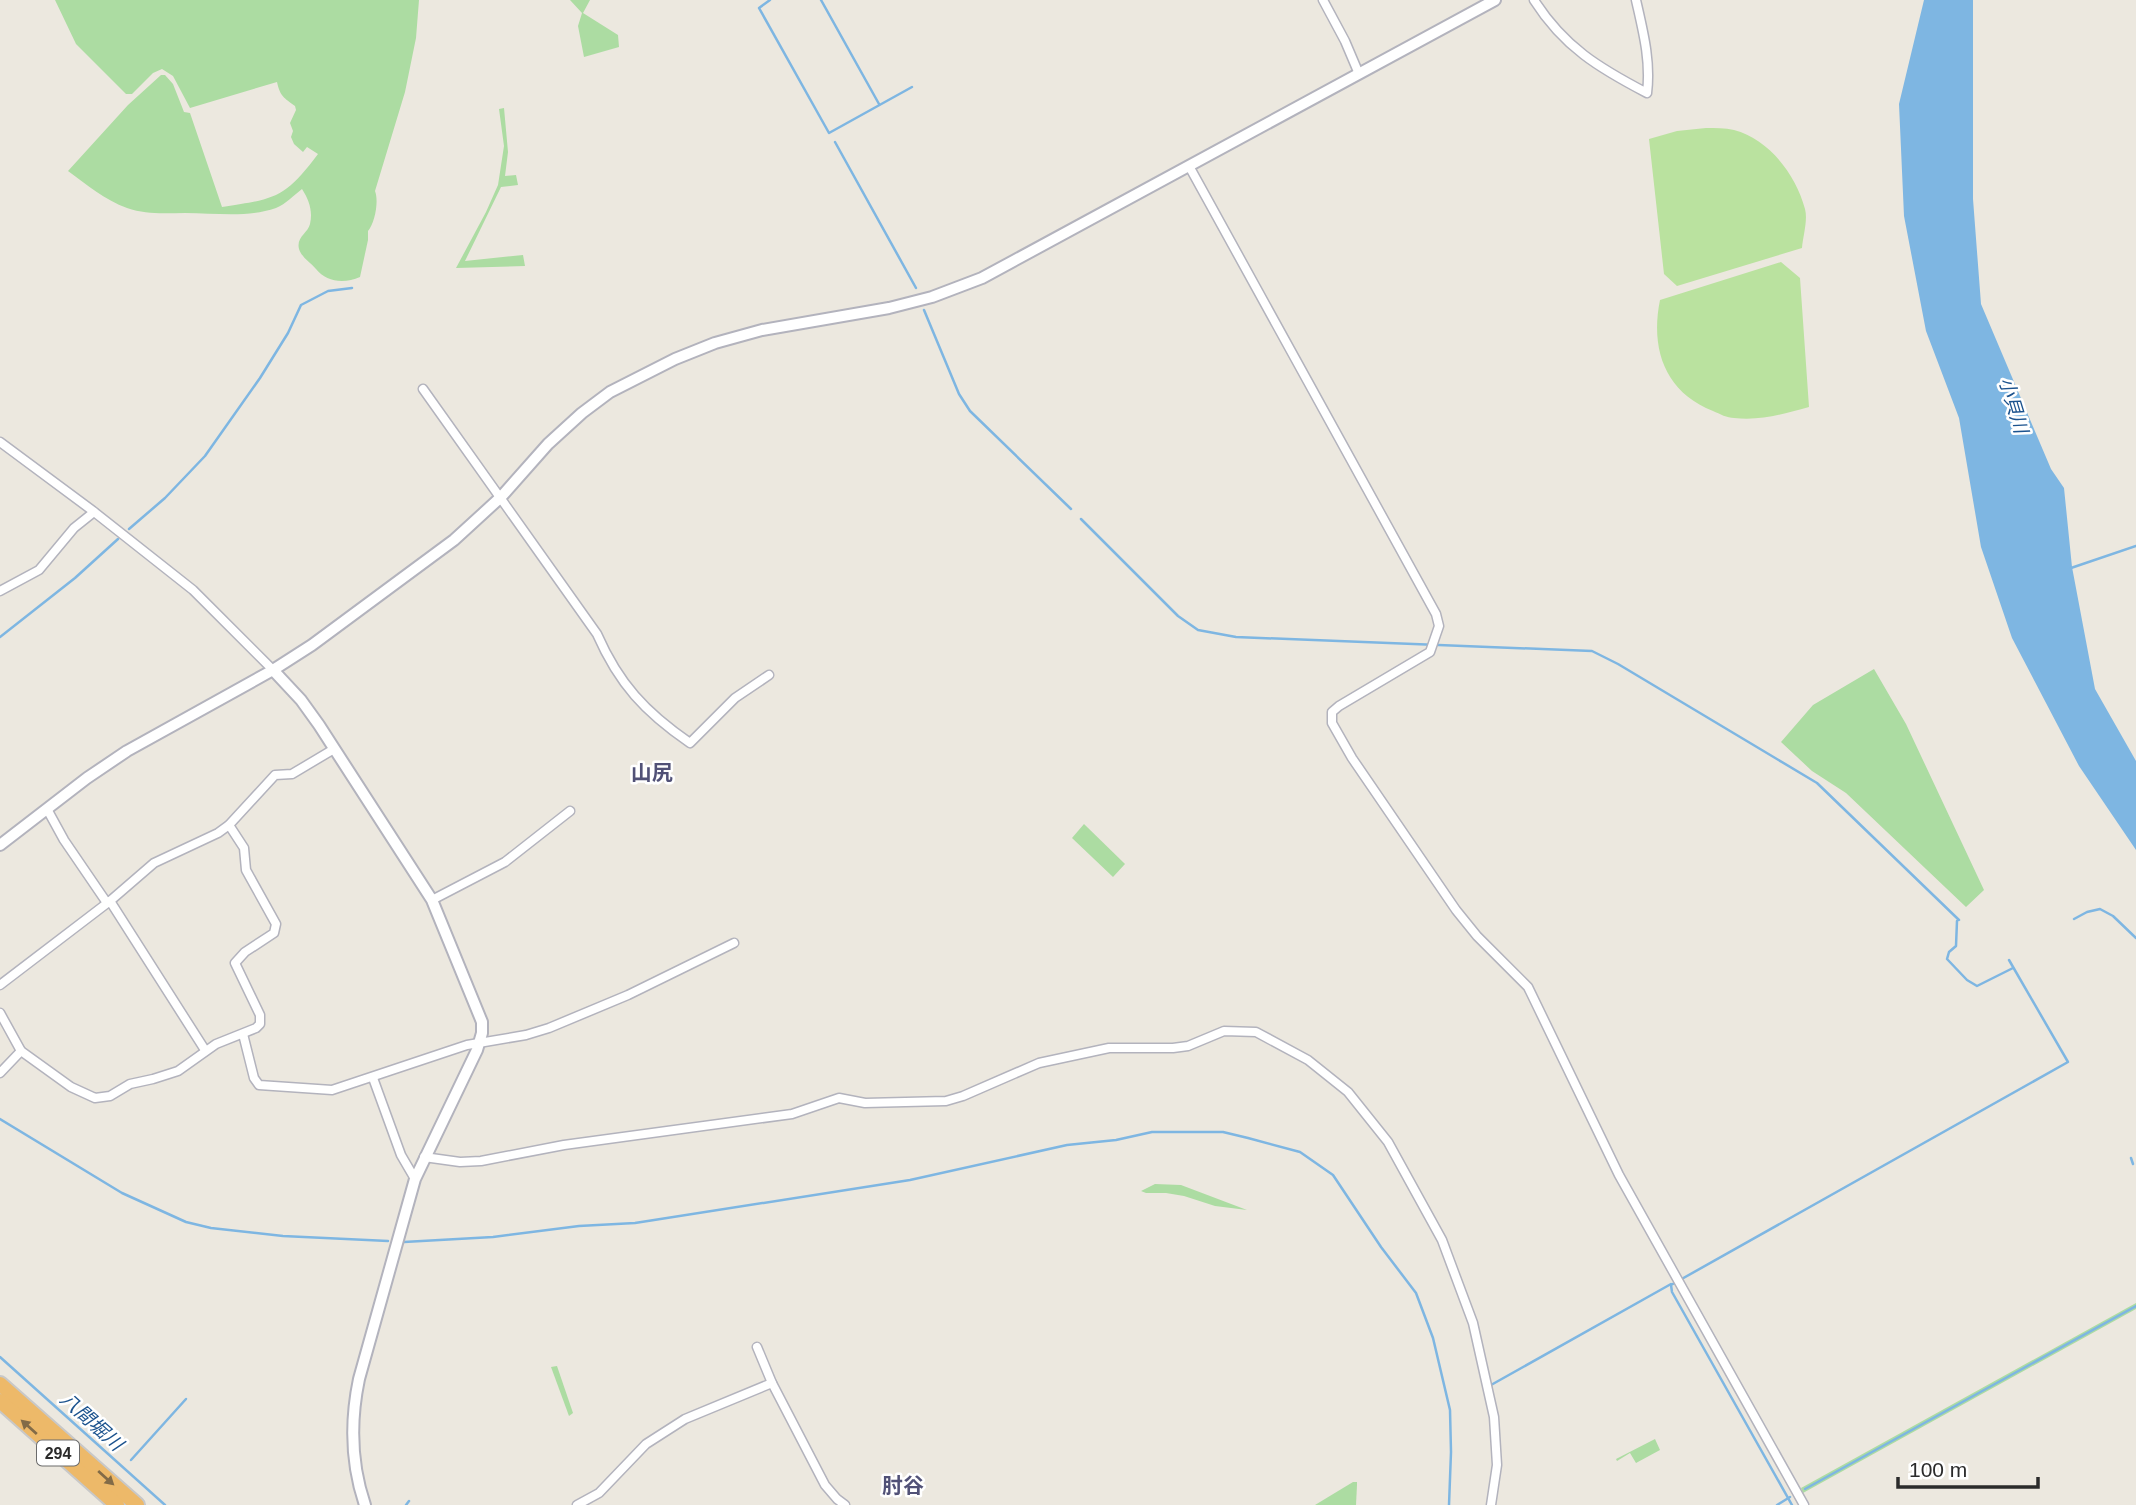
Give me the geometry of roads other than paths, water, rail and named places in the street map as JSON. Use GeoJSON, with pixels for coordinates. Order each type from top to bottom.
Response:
{"type":"FeatureCollection","features":[{"type":"Feature","properties":{"kind":"highway","name":"294"},"geometry":{"type":"LineString","coordinates":[[0,1384],[136,1505]]}},
{"type":"Feature","properties":{"kind":"highway","name":"294"},"geometry":{"type":"LineString","coordinates":[[0,1401],[117,1505]]}},
{"type":"Feature","properties":{"kind":"street"},"geometry":{"type":"LineString","coordinates":[[1322,0],[1345,41],[1359,74]]}},
{"type":"Feature","properties":{"kind":"street"},"geometry":{"type":"LineString","coordinates":[[0,845],[127,751],[273,670],[312,645],[454,540],[501,497],[548,444],[610,392],[715,343],[762,330],[889,309],[958,288],[1008,265],[1495,0]]}},
{"type":"Feature","properties":{"kind":"street"},"geometry":{"type":"LineString","coordinates":[[1534,0],[1574,50],[1647,93],[1650,74],[1648,56],[1636,0]]}},
{"type":"Feature","properties":{"kind":"street"},"geometry":{"type":"LineString","coordinates":[[1189,166],[1436,614],[1439,626],[1430,652],[1339,706],[1332,712],[1332,723],[1356,764],[1466,923],[1528,987],[1619,1175],[1804,1505]]}},
{"type":"Feature","properties":{"kind":"street"},"geometry":{"type":"LineString","coordinates":[[423,390],[597,634],[610,663],[630,692],[660,723],[690,743],[735,698],[769,675]]}},
{"type":"Feature","properties":{"kind":"street"},"geometry":{"type":"LineString","coordinates":[[0,442],[193,590],[301,700],[432,900],[480,1015],[480,1042],[415,1179],[355,1403],[354,1455],[365,1505]]}},
{"type":"Feature","properties":{"kind":"street"},"geometry":{"type":"LineString","coordinates":[[0,591],[39,570],[74,528],[94,512]]}},
{"type":"Feature","properties":{"kind":"street"},"geometry":{"type":"LineString","coordinates":[[0,985],[109,902],[154,863],[229,825],[275,775],[292,774],[334,749]]}},
{"type":"Feature","properties":{"kind":"street"},"geometry":{"type":"LineString","coordinates":[[47,809],[76,859],[109,902],[205,1050]]}},
{"type":"Feature","properties":{"kind":"street"},"geometry":{"type":"LineString","coordinates":[[432,900],[505,862],[570,811]]}},
{"type":"Feature","properties":{"kind":"street"},"geometry":{"type":"LineString","coordinates":[[0,1013],[21,1051],[71,1087],[90,1097],[101,1098],[130,1084],[178,1071],[205,1050],[256,1028],[260,1021],[257,1009],[235,963],[276,929],[262,895],[246,870],[244,848],[229,825]]}},
{"type":"Feature","properties":{"kind":"street"},"geometry":{"type":"LineString","coordinates":[[243,1034],[257,1083],[262,1086],[327,1091],[467,1045],[549,1028],[628,995],[734,943]]}},
{"type":"Feature","properties":{"kind":"street"},"geometry":{"type":"LineString","coordinates":[[424,1157],[460,1162],[481,1161],[564,1145],[792,1114],[839,1098],[864,1102],[946,1101],[1021,1069],[1072,1055],[1120,1047],[1173,1048],[1199,1043],[1224,1031],[1256,1032],[1308,1060],[1348,1092],[1388,1142],[1442,1240],[1473,1323],[1494,1417],[1497,1465],[1491,1505]]}},
{"type":"Feature","properties":{"kind":"street"},"geometry":{"type":"LineString","coordinates":[[0,1073],[21,1051]]}},
{"type":"Feature","properties":{"kind":"street"},"geometry":{"type":"LineString","coordinates":[[373,1078],[401,1155],[415,1179]]}},
{"type":"Feature","properties":{"kind":"street"},"geometry":{"type":"LineString","coordinates":[[757,1347],[825,1485],[836,1499],[845,1505]]}},
{"type":"Feature","properties":{"kind":"street"},"geometry":{"type":"LineString","coordinates":[[577,1505],[599,1493],[646,1444],[685,1419],[772,1382]]}},
{"type":"Feature","properties":{"kind":"water","name":"小貝川"},"geometry":{"type":"Polygon","coordinates":[[[1924,0],[1973,0],[1973,199],[1981,304],[2051,469],[2064,488],[2072,567],[2095,689],[2136,761],[2136,850],[2079,766],[2012,638],[1981,547],[1959,418],[1926,331],[1904,216],[1899,104],[1924,0]]]}},
{"type":"Feature","properties":{"kind":"waterway"},"geometry":{"type":"LineString","coordinates":[[770,0],[759,8],[829,133],[912,87]]}},
{"type":"Feature","properties":{"kind":"waterway"},"geometry":{"type":"LineString","coordinates":[[821,0],[879,104]]}},
{"type":"Feature","properties":{"kind":"waterway"},"geometry":{"type":"LineString","coordinates":[[835,142],[916,288]]}},
{"type":"Feature","properties":{"kind":"waterway"},"geometry":{"type":"LineString","coordinates":[[129,529],[165,498],[205,456],[260,378],[288,333],[301,305],[328,291],[352,288]]}},
{"type":"Feature","properties":{"kind":"waterway"},"geometry":{"type":"LineString","coordinates":[[924,310],[959,394],[970,411],[1071,509]]}},
{"type":"Feature","properties":{"kind":"waterway"},"geometry":{"type":"LineString","coordinates":[[1081,519],[1178,616],[1198,630],[1236,637],[1592,651],[1817,783],[1959,920]]}},
{"type":"Feature","properties":{"kind":"waterway"},"geometry":{"type":"LineString","coordinates":[[0,637],[75,578],[118,539]]}},
{"type":"Feature","properties":{"kind":"waterway"},"geometry":{"type":"LineString","coordinates":[[2071,568],[2136,546]]}},
{"type":"Feature","properties":{"kind":"waterway"},"geometry":{"type":"LineString","coordinates":[[2074,919],[2100,909],[2113,916],[2136,938]]}},
{"type":"Feature","properties":{"kind":"waterway"},"geometry":{"type":"LineString","coordinates":[[1957,921],[1956,946],[1949,952],[1947,959],[1967,980],[1977,986],[2013,968]]}},
{"type":"Feature","properties":{"kind":"waterway"},"geometry":{"type":"LineString","coordinates":[[1792,1505],[1672,1292],[1671,1285],[2068,1062],[2009,960]]}},
{"type":"Feature","properties":{"kind":"waterway"},"geometry":{"type":"LineString","coordinates":[[0,1119],[122,1193],[186,1222],[211,1228],[283,1236],[388,1241]]}},
{"type":"Feature","properties":{"kind":"waterway"},"geometry":{"type":"LineString","coordinates":[[404,1242],[493,1237],[579,1226],[635,1223],[910,1180],[1067,1145],[1116,1140],[1152,1132],[1223,1132],[1248,1138],[1300,1152],[1333,1175],[1381,1247],[1416,1293],[1433,1338],[1450,1410],[1449,1505]]}},
{"type":"Feature","properties":{"kind":"waterway"},"geometry":{"type":"LineString","coordinates":[[2131,1158],[2133,1164]]}},
{"type":"Feature","properties":{"kind":"waterway"},"geometry":{"type":"LineString","coordinates":[[1491,1385],[1671,1284]]}},
{"type":"Feature","properties":{"kind":"waterway"},"geometry":{"type":"LineString","coordinates":[[1805,1489],[2136,1306]]}},
{"type":"Feature","properties":{"kind":"waterway","name":"八間堀川"},"geometry":{"type":"LineString","coordinates":[[0,1357],[165,1505]]}},
{"type":"Feature","properties":{"kind":"waterway"},"geometry":{"type":"LineString","coordinates":[[131,1460],[186,1399]]}},
{"type":"Feature","properties":{"kind":"waterway"},"geometry":{"type":"LineString","coordinates":[[1777,1505],[1790,1497]]}},
{"type":"Feature","properties":{"kind":"waterway"},"geometry":{"type":"LineString","coordinates":[[406,1505],[409,1501]]}},
{"type":"Feature","properties":{"kind":"district","name":"山尻"},"geometry":{"type":"Point","coordinates":[652,773]}},
{"type":"Feature","properties":{"kind":"district","name":"肘谷"},"geometry":{"type":"Point","coordinates":[903,1486]}}]}
